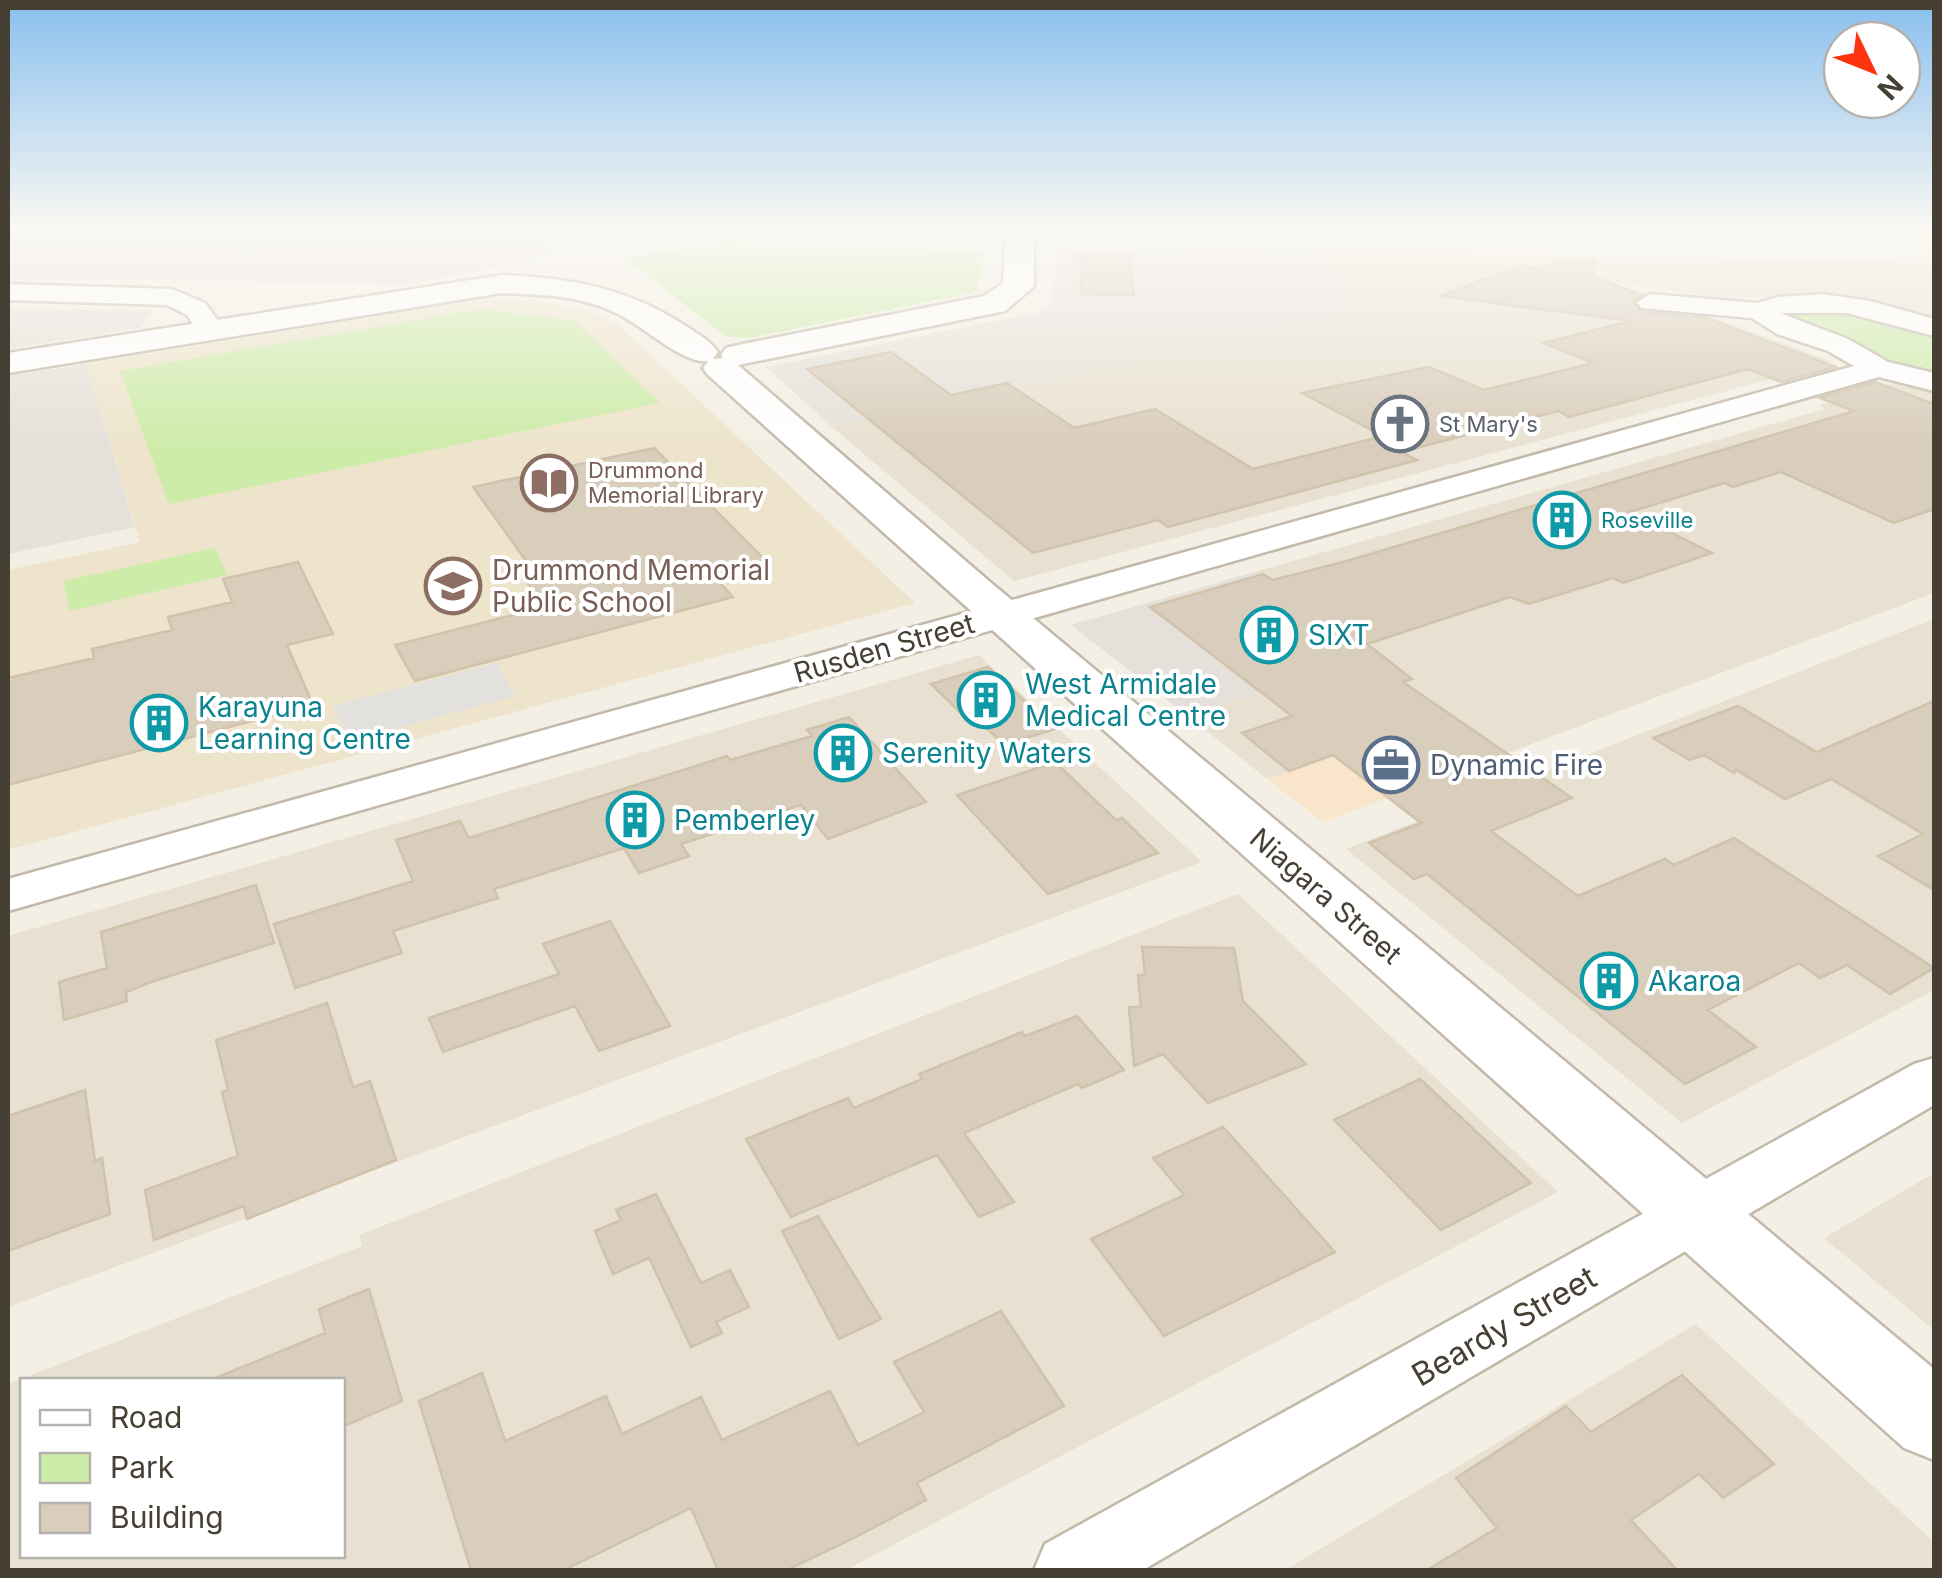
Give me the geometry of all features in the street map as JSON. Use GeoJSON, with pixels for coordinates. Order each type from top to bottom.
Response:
{"type":"FeatureCollection","features":[{"type":"Feature","properties":{"kind":"street"},"geometry":{"type":"LineString","coordinates":[[179,301],[196,309],[211,330]]}},
{"type":"Feature","properties":{"kind":"street","name":"Niagara Street"},"geometry":{"type":"LineString","coordinates":[[8,363],[385,301]]}},
{"type":"Feature","properties":{"kind":"street","name":"Niagara Street"},"geometry":{"type":"LineString","coordinates":[[622,301],[720,359],[1001,616],[1934,1421]]}},
{"type":"Feature","properties":{"kind":"street"},"geometry":{"type":"LineString","coordinates":[[720,359],[998,301]]}},
{"type":"Feature","properties":{"kind":"street"},"geometry":{"type":"LineString","coordinates":[[1650,302],[1758,310],[1774,304],[1865,307],[1934,328]]}},
{"type":"Feature","properties":{"kind":"street"},"geometry":{"type":"LineString","coordinates":[[1758,310],[1787,328],[1838,345],[1878,368],[1934,382]]}},
{"type":"Feature","properties":{"kind":"street","name":"Rusden Street"},"geometry":{"type":"LineString","coordinates":[[8,895],[1878,368]]}},
{"type":"Feature","properties":{"kind":"street","name":"Beardy Street"},"geometry":{"type":"LineString","coordinates":[[1072,1570],[1934,1079]]}},
{"type":"Feature","properties":{"kind":"shaded area","name":"Drummond Memorial Public School"},"geometry":{"type":"Polygon","coordinates":[[[472,301],[535,301],[586,310],[616,323],[915,603],[8,850],[8,570],[140,542],[86,364],[472,301]]]}},
{"type":"Feature","properties":{"kind":"shaded area"},"geometry":{"type":"Polygon","coordinates":[[[1051,301],[1346,301],[1352,313],[831,426],[766,367],[1050,307],[1051,301]]]}},
{"type":"Feature","properties":{"kind":"shaded area"},"geometry":{"type":"Polygon","coordinates":[[[1346,301],[1615,301],[1613,307],[1680,319],[1712,317],[1834,362],[1014,581],[831,426],[1352,313],[1346,301]]]}},
{"type":"Feature","properties":{"kind":"shaded area"},"geometry":{"type":"Polygon","coordinates":[[[1871,301],[1934,301],[1934,317],[1871,301]]]}},
{"type":"Feature","properties":{"kind":"shaded area"},"geometry":{"type":"Polygon","coordinates":[[[8,309],[153,310],[140,328],[8,349],[8,309]]]}},
{"type":"Feature","properties":{"kind":"shaded area"},"geometry":{"type":"Polygon","coordinates":[[[86,364],[135,527],[8,554],[8,376],[86,364]]]}},
{"type":"Feature","properties":{"kind":"shaded area"},"geometry":{"type":"Polygon","coordinates":[[[1893,383],[1934,393],[1934,593],[1473,766],[1416,726],[1267,779],[1188,716],[1379,653],[1258,571],[1825,409],[1819,405],[1893,383]]]}},
{"type":"Feature","properties":{"kind":"shaded area","name":"SIXT"},"geometry":{"type":"Polygon","coordinates":[[[1258,571],[1380,653],[1188,716],[1071,625],[1258,571]]]}},
{"type":"Feature","properties":{"kind":"shaded area"},"geometry":{"type":"Polygon","coordinates":[[[1934,619],[1934,990],[1682,1123],[1346,849],[1934,619]]]}},
{"type":"Feature","properties":{"kind":"shaded area"},"geometry":{"type":"Polygon","coordinates":[[[979,655],[1202,862],[8,1307],[8,936],[979,655]]]}},
{"type":"Feature","properties":{"kind":"shaded area"},"geometry":{"type":"Polygon","coordinates":[[[496,663],[516,696],[349,741],[333,706],[496,663]]]}},
{"type":"Feature","properties":{"kind":"shaded area"},"geometry":{"type":"Polygon","coordinates":[[[1417,726],[1473,766],[1323,822],[1267,779],[1417,726]]]}},
{"type":"Feature","properties":{"kind":"shaded area"},"geometry":{"type":"Polygon","coordinates":[[[1238,894],[1558,1192],[846,1570],[8,1570],[8,1384],[20,1379],[20,1558],[345,1558],[345,1378],[23,1378],[362,1246],[359,1235],[1238,894]]]}},
{"type":"Feature","properties":{"kind":"shaded area"},"geometry":{"type":"Polygon","coordinates":[[[1934,1173],[1934,1330],[1824,1238],[1934,1173]]]}},
{"type":"Feature","properties":{"kind":"shaded area"},"geometry":{"type":"Polygon","coordinates":[[[1696,1324],[1934,1542],[1934,1570],[1285,1570],[1696,1324]]]}},
{"type":"Feature","properties":{"kind":"green space"},"geometry":{"type":"Polygon","coordinates":[[[680,301],[934,301],[750,338],[726,337],[680,301]]]}},
{"type":"Feature","properties":{"kind":"green space"},"geometry":{"type":"Polygon","coordinates":[[[481,309],[574,321],[660,403],[169,504],[120,371],[481,309]]]}},
{"type":"Feature","properties":{"kind":"green space"},"geometry":{"type":"Polygon","coordinates":[[[1797,310],[1855,310],[1934,335],[1934,377],[1894,367],[1854,342],[1787,317],[1797,310]]]}},
{"type":"Feature","properties":{"kind":"green space"},"geometry":{"type":"Polygon","coordinates":[[[215,548],[227,575],[70,611],[63,581],[215,548]]]}},
{"type":"Feature","properties":{"kind":"building"},"geometry":{"type":"Polygon","coordinates":[[[1477,301],[1634,301],[1641,312],[1704,317],[1836,367],[1781,382],[1748,369],[1569,417],[1558,411],[1409,450],[1302,393],[1429,367],[1484,390],[1593,363],[1544,343],[1630,321],[1477,301]]]}},
{"type":"Feature","properties":{"kind":"building"},"geometry":{"type":"Polygon","coordinates":[[[891,352],[951,395],[1007,383],[1074,428],[1155,409],[1253,469],[1375,438],[1417,460],[1168,527],[1158,520],[1033,553],[807,369],[891,352]]]}},
{"type":"Feature","properties":{"kind":"building"},"geometry":{"type":"Polygon","coordinates":[[[1875,382],[1934,404],[1934,509],[1894,523],[1781,472],[1733,487],[1724,483],[1630,512],[1712,553],[1623,583],[1613,578],[1529,604],[1510,597],[1367,644],[1412,679],[1403,682],[1572,798],[1491,831],[1578,896],[1665,859],[1674,865],[1734,838],[1934,968],[1890,994],[1847,965],[1820,978],[1799,963],[1708,1010],[1756,1047],[1685,1084],[1427,874],[1414,879],[1369,843],[1421,823],[1333,755],[1289,771],[1242,733],[1292,716],[1150,607],[1263,574],[1273,580],[1343,562],[1854,411],[1820,398],[1875,382]]]}},
{"type":"Feature","properties":{"kind":"building"},"geometry":{"type":"Polygon","coordinates":[[[654,448],[766,561],[712,574],[733,597],[415,681],[395,645],[544,607],[517,568],[529,565],[473,487],[654,448]]]}},
{"type":"Feature","properties":{"kind":"building"},"geometry":{"type":"Polygon","coordinates":[[[298,562],[333,634],[287,645],[313,705],[8,785],[8,678],[94,658],[92,649],[172,630],[168,617],[232,602],[223,579],[298,562]]]}},
{"type":"Feature","properties":{"kind":"building","name":"West Armidale Medical Centre"},"geometry":{"type":"Polygon","coordinates":[[[988,667],[1055,729],[1004,745],[975,717],[967,719],[931,684],[988,667]]]}},
{"type":"Feature","properties":{"kind":"building"},"geometry":{"type":"Polygon","coordinates":[[[1934,701],[1934,890],[1878,856],[1923,834],[1831,779],[1785,799],[1704,755],[1689,760],[1653,738],[1738,706],[1817,752],[1934,701]]]}},
{"type":"Feature","properties":{"kind":"building"},"geometry":{"type":"Polygon","coordinates":[[[849,717],[926,802],[828,839],[801,805],[681,844],[689,856],[639,873],[624,848],[494,889],[498,898],[393,931],[402,953],[295,988],[274,924],[413,881],[396,840],[460,821],[469,838],[727,756],[730,760],[812,736],[807,730],[849,717]]]}},
{"type":"Feature","properties":{"kind":"building"},"geometry":{"type":"Polygon","coordinates":[[[1055,762],[1116,820],[1122,818],[1158,853],[1048,894],[957,795],[1055,762]]]}},
{"type":"Feature","properties":{"kind":"building"},"geometry":{"type":"Polygon","coordinates":[[[256,885],[274,943],[151,982],[126,992],[127,1001],[64,1020],[59,982],[107,968],[101,932],[256,885]]]}},
{"type":"Feature","properties":{"kind":"building"},"geometry":{"type":"Polygon","coordinates":[[[610,921],[670,1026],[599,1051],[575,1006],[443,1052],[429,1018],[559,974],[543,944],[610,921]]]}},
{"type":"Feature","properties":{"kind":"building"},"geometry":{"type":"Polygon","coordinates":[[[1142,947],[1234,948],[1243,1001],[1306,1064],[1208,1103],[1163,1054],[1134,1066],[1129,1007],[1141,1007],[1138,975],[1145,975],[1142,947]]]}},
{"type":"Feature","properties":{"kind":"building"},"geometry":{"type":"Polygon","coordinates":[[[327,1003],[353,1087],[370,1081],[396,1160],[247,1219],[244,1206],[154,1240],[145,1190],[238,1156],[222,1092],[228,1090],[216,1040],[327,1003]]]}},
{"type":"Feature","properties":{"kind":"building"},"geometry":{"type":"Polygon","coordinates":[[[1077,1016],[1124,1070],[1082,1088],[1078,1084],[964,1133],[1014,1202],[979,1217],[937,1155],[791,1217],[746,1139],[848,1098],[854,1108],[922,1079],[919,1074],[1022,1032],[1025,1036],[1077,1016]]]}},
{"type":"Feature","properties":{"kind":"building"},"geometry":{"type":"Polygon","coordinates":[[[1420,1079],[1531,1183],[1441,1230],[1334,1120],[1420,1079]]]}},
{"type":"Feature","properties":{"kind":"building"},"geometry":{"type":"Polygon","coordinates":[[[85,1090],[95,1161],[102,1158],[110,1214],[8,1251],[8,1116],[85,1090]]]}},
{"type":"Feature","properties":{"kind":"building"},"geometry":{"type":"Polygon","coordinates":[[[1223,1127],[1335,1252],[1164,1336],[1091,1239],[1184,1195],[1153,1158],[1223,1127]]]}},
{"type":"Feature","properties":{"kind":"building"},"geometry":{"type":"Polygon","coordinates":[[[656,1194],[701,1283],[730,1270],[749,1307],[716,1322],[722,1333],[691,1347],[649,1258],[613,1274],[595,1231],[621,1220],[616,1210],[656,1194]]]}},
{"type":"Feature","properties":{"kind":"building"},"geometry":{"type":"Polygon","coordinates":[[[818,1216],[881,1319],[839,1339],[782,1231],[818,1216]]]}},
{"type":"Feature","properties":{"kind":"building"},"geometry":{"type":"Polygon","coordinates":[[[369,1289],[402,1401],[345,1426],[345,1378],[216,1378],[325,1333],[319,1309],[369,1289]]]}},
{"type":"Feature","properties":{"kind":"building"},"geometry":{"type":"Polygon","coordinates":[[[1001,1311],[1064,1406],[917,1483],[926,1500],[852,1539],[787,1570],[718,1570],[691,1508],[564,1570],[471,1570],[419,1401],[482,1373],[505,1441],[606,1396],[622,1434],[701,1397],[722,1440],[830,1391],[858,1445],[924,1412],[894,1362],[1001,1311]]]}},
{"type":"Feature","properties":{"kind":"building"},"geometry":{"type":"Polygon","coordinates":[[[1682,1375],[1774,1464],[1723,1498],[1699,1474],[1631,1520],[1677,1570],[1427,1570],[1497,1528],[1456,1478],[1566,1406],[1591,1432],[1682,1375]]]}},
{"type":"Feature","properties":{"kind":"place","name":"St Mary's"},"geometry":{"type":"Point","coordinates":[1400,424]}},
{"type":"Feature","properties":{"kind":"place","name":"Drummond Memorial Library"},"geometry":{"type":"Point","coordinates":[549,483]}},
{"type":"Feature","properties":{"kind":"place","name":"Roseville"},"geometry":{"type":"Point","coordinates":[1562,520]}},
{"type":"Feature","properties":{"kind":"place","name":"Drummond Memorial Public School"},"geometry":{"type":"Point","coordinates":[453,586]}},
{"type":"Feature","properties":{"kind":"place","name":"SIXT"},"geometry":{"type":"Point","coordinates":[1269,635]}},
{"type":"Feature","properties":{"kind":"place","name":"West Armidale Medical Centre"},"geometry":{"type":"Point","coordinates":[986,700]}},
{"type":"Feature","properties":{"kind":"place","name":"Karayuna Learning Centre"},"geometry":{"type":"Point","coordinates":[159,723]}},
{"type":"Feature","properties":{"kind":"place","name":"Serenity Waters"},"geometry":{"type":"Point","coordinates":[843,753]}},
{"type":"Feature","properties":{"kind":"place","name":"Dynamic Fire"},"geometry":{"type":"Point","coordinates":[1391,765]}},
{"type":"Feature","properties":{"kind":"place","name":"Pemberley"},"geometry":{"type":"Point","coordinates":[635,820]}},
{"type":"Feature","properties":{"kind":"place","name":"Akaroa"},"geometry":{"type":"Point","coordinates":[1609,981]}}]}
